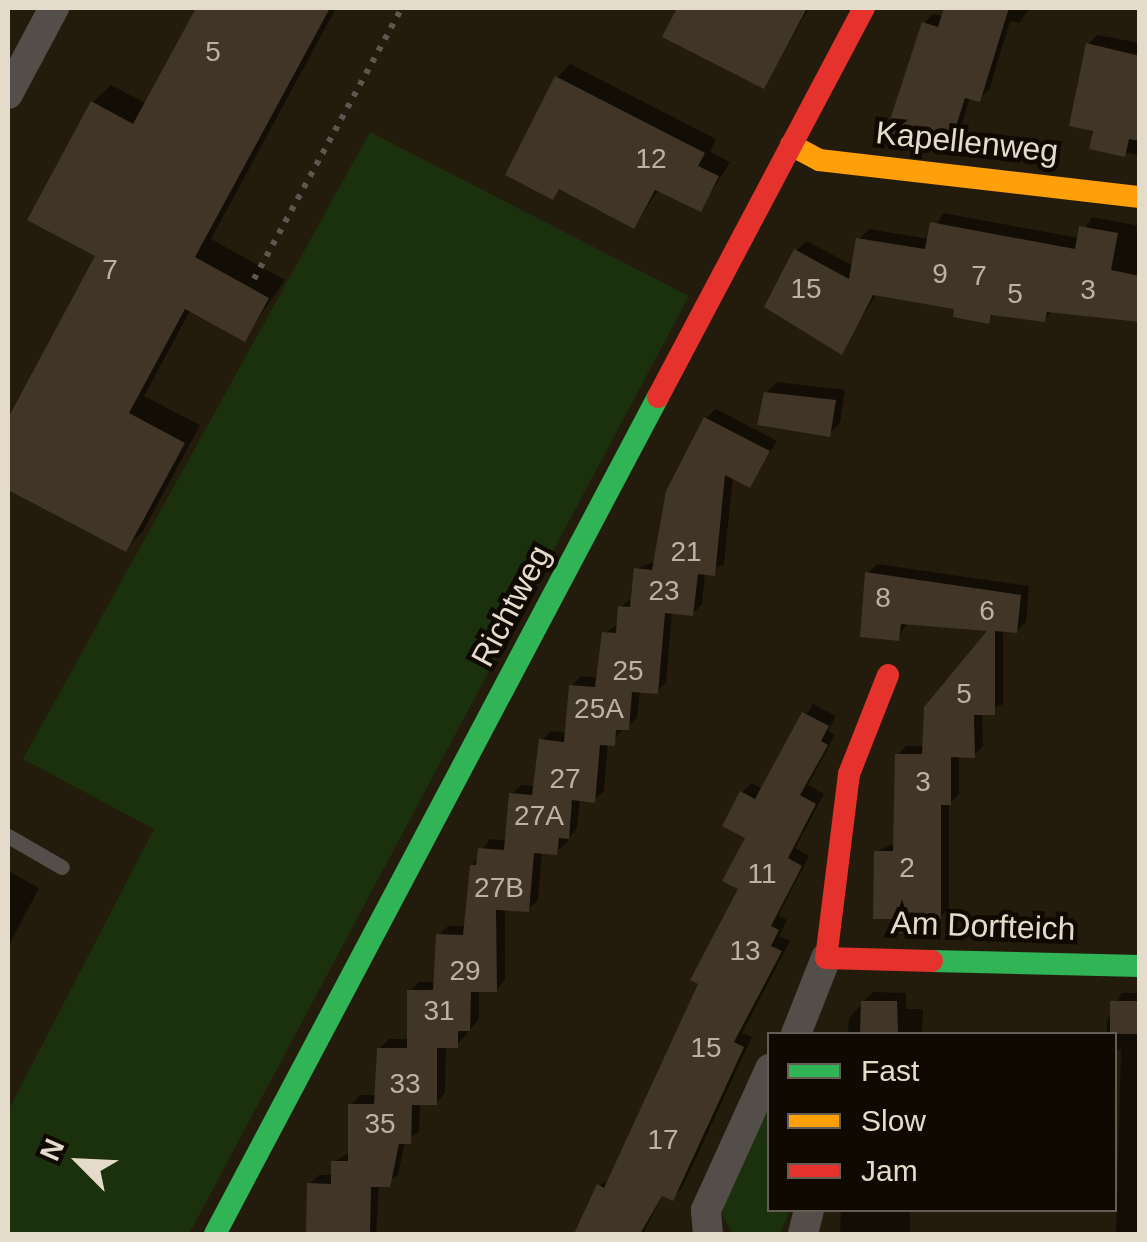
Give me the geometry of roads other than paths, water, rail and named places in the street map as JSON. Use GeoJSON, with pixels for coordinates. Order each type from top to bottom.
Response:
{"type":"FeatureCollection","features":[{"type":"Feature","properties":{"kind":"street"},"geometry":{"type":"LineString","coordinates":[[8,94],[54,8]]}},
{"type":"Feature","properties":{"kind":"street","name":"Richtweg"},"geometry":{"type":"LineString","coordinates":[[215,1234],[864,8]]}},
{"type":"Feature","properties":{"kind":"street","name":"Kapellenweg"},"geometry":{"type":"LineString","coordinates":[[791,145],[820,160],[1140,197]]}},
{"type":"Feature","properties":{"kind":"street"},"geometry":{"type":"LineString","coordinates":[[798,1032],[826,958],[849,774],[888,675]]}},
{"type":"Feature","properties":{"kind":"street","name":"Am Dorfteich"},"geometry":{"type":"LineString","coordinates":[[826,958],[1140,966]]}},
{"type":"Feature","properties":{"kind":"street"},"geometry":{"type":"LineString","coordinates":[[708,1234],[706,1210],[767,1076]]}},
{"type":"Feature","properties":{"kind":"lane"},"geometry":{"type":"LineString","coordinates":[[8,836],[62,866]]}}]}
